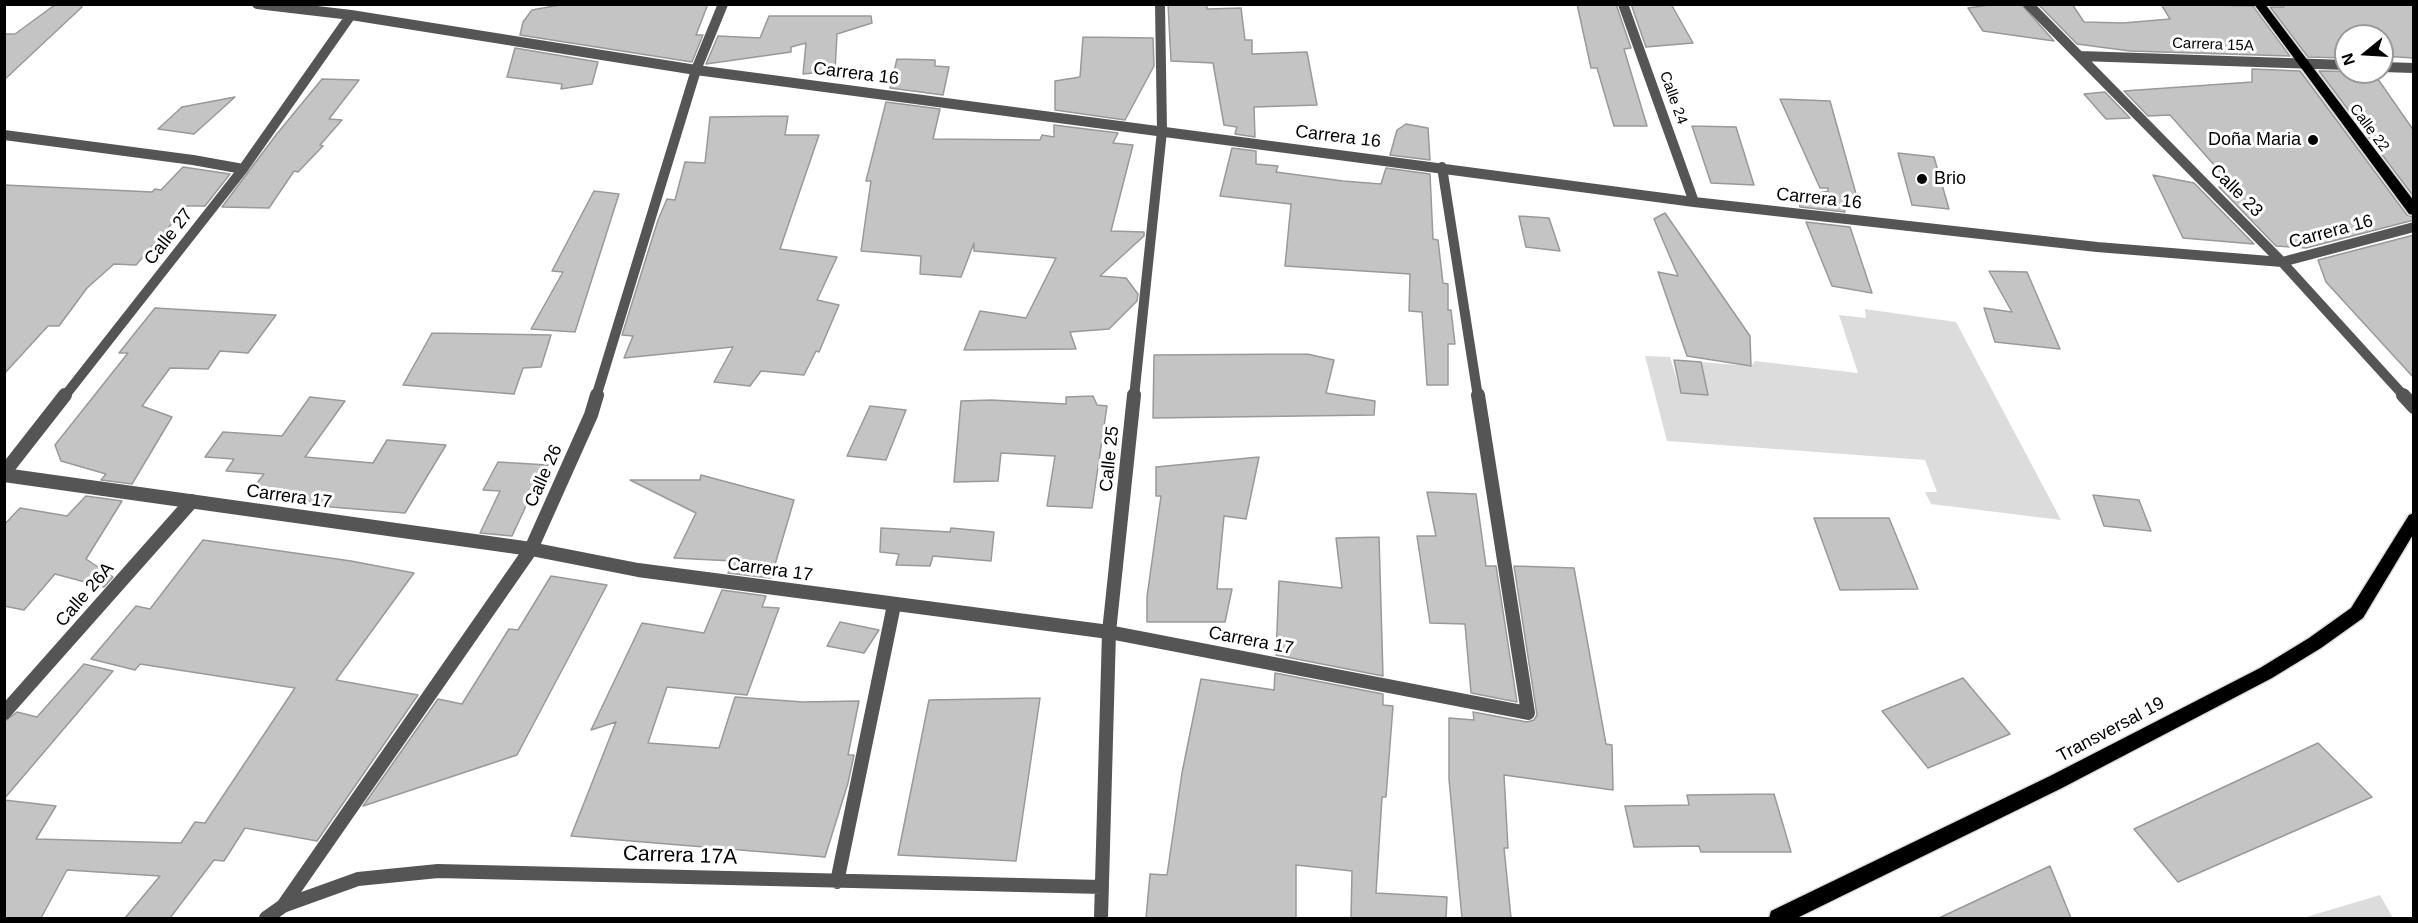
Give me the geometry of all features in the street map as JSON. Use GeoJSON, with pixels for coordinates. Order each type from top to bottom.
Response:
{"type":"FeatureCollection","features":[{"type":"Feature","properties":{"kind":"main road","name":"Calle 22"},"geometry":{"type":"LineString","coordinates":[[2259,4],[2414,211]]}},
{"type":"Feature","properties":{"kind":"main road","name":"Transversal 19"},"geometry":{"type":"LineString","coordinates":[[1778,918],[1797,914],[2056,782],[2266,673],[2315,643],[2356,613],[2414,519]]}},
{"type":"Feature","properties":{"kind":"street","name":"Carrera 16"},"geometry":{"type":"LineString","coordinates":[[257,4],[351,15],[696,70],[1694,202],[2097,247],[2282,262],[2414,227]]}},
{"type":"Feature","properties":{"kind":"street","name":"Calle 26"},"geometry":{"type":"LineString","coordinates":[[283,906],[531,549],[591,416],[696,70],[723,4]]}},
{"type":"Feature","properties":{"kind":"street","name":"Calle 25"},"geometry":{"type":"LineString","coordinates":[[1101,918],[1109,632],[1162,131],[1160,4]]}},
{"type":"Feature","properties":{"kind":"street","name":"Calle 24"},"geometry":{"type":"LineString","coordinates":[[1623,4],[1694,202]]}},
{"type":"Feature","properties":{"kind":"street","name":"Calle 23"},"geometry":{"type":"LineString","coordinates":[[2028,4],[2282,262],[2414,407]]}},
{"type":"Feature","properties":{"kind":"street","name":"Calle 27"},"geometry":{"type":"LineString","coordinates":[[4,474],[243,169],[351,15]]}},
{"type":"Feature","properties":{"kind":"street","name":"Carrera 15A"},"geometry":{"type":"LineString","coordinates":[[2080,56],[2334,64]]}},
{"type":"Feature","properties":{"kind":"street"},"geometry":{"type":"LineString","coordinates":[[2394,67],[2414,68]]}},
{"type":"Feature","properties":{"kind":"street"},"geometry":{"type":"LineString","coordinates":[[4,135],[193,160],[243,169]]}},
{"type":"Feature","properties":{"kind":"street","name":"Carrera 17"},"geometry":{"type":"LineString","coordinates":[[4,474],[531,549],[638,570],[1109,632],[1528,713],[1442,167]]}},
{"type":"Feature","properties":{"kind":"street","name":"Calle 26A"},"geometry":{"type":"LineString","coordinates":[[4,713],[192,501]]}},
{"type":"Feature","properties":{"kind":"street"},"geometry":{"type":"LineString","coordinates":[[837,882],[894,604]]}},
{"type":"Feature","properties":{"kind":"street","name":"Carrera 17A"},"geometry":{"type":"LineString","coordinates":[[266,918],[283,906],[358,879],[438,870],[1102,887]]}},
{"type":"Feature","properties":{"kind":"shaded area"},"geometry":{"type":"Polygon","coordinates":[[[1865,309],[1956,322],[2061,520],[1931,504],[1925,492],[1937,492],[1925,460],[1667,441],[1645,356],[1670,357],[1681,393],[1708,394],[1701,362],[1751,366],[1755,361],[1858,373],[1839,315],[1866,318],[1865,309]]]}},
{"type":"Feature","properties":{"kind":"shaded area"},"geometry":{"type":"Polygon","coordinates":[[[2380,895],[2393,918],[2303,918],[2380,895]]]}},
{"type":"Feature","properties":{"kind":"building"},"geometry":{"type":"Polygon","coordinates":[[[56,4],[80,4],[82,7],[4,80],[4,34],[15,34],[56,4]]]}},
{"type":"Feature","properties":{"kind":"building"},"geometry":{"type":"Polygon","coordinates":[[[565,4],[708,4],[696,35],[703,35],[692,62],[520,35],[523,22],[532,10],[565,4]]]}},
{"type":"Feature","properties":{"kind":"building"},"geometry":{"type":"Polygon","coordinates":[[[1168,4],[1207,4],[1207,9],[1241,8],[1245,40],[1252,40],[1252,54],[1307,52],[1317,105],[1254,107],[1255,137],[1235,134],[1237,127],[1224,125],[1213,63],[1171,61],[1168,4]]]}},
{"type":"Feature","properties":{"kind":"building"},"geometry":{"type":"Polygon","coordinates":[[[1577,4],[1616,4],[1631,48],[1624,49],[1647,126],[1614,126],[1597,68],[1591,68],[1577,4]]]}},
{"type":"Feature","properties":{"kind":"building"},"geometry":{"type":"Polygon","coordinates":[[[1631,4],[1671,4],[1693,43],[1646,47],[1631,4]]]}},
{"type":"Feature","properties":{"kind":"building"},"geometry":{"type":"Polygon","coordinates":[[[1996,4],[2021,4],[2054,41],[1983,31],[1968,8],[1996,4]]]}},
{"type":"Feature","properties":{"kind":"building"},"geometry":{"type":"Polygon","coordinates":[[[2038,4],[2072,4],[2084,22],[2123,23],[2170,19],[2161,4],[2253,6],[2290,56],[2130,51],[2077,44],[2038,4]]]}},
{"type":"Feature","properties":{"kind":"building"},"geometry":{"type":"Polygon","coordinates":[[[2282,4],[2414,4],[2414,58],[2394,57],[2394,24],[2334,24],[2334,58],[2308,57],[2270,7],[2284,7],[2282,4]]]}},
{"type":"Feature","properties":{"kind":"building"},"geometry":{"type":"Polygon","coordinates":[[[769,16],[871,16],[872,23],[837,34],[835,71],[803,74],[806,43],[791,47],[791,52],[706,64],[718,36],[760,38],[769,16]]]}},
{"type":"Feature","properties":{"kind":"building"},"geometry":{"type":"Polygon","coordinates":[[[1083,37],[1153,38],[1154,66],[1125,120],[1055,110],[1055,81],[1080,77],[1083,37]]]}},
{"type":"Feature","properties":{"kind":"building"},"geometry":{"type":"Polygon","coordinates":[[[515,48],[598,62],[592,84],[561,89],[562,84],[507,77],[515,48]]]}},
{"type":"Feature","properties":{"kind":"building"},"geometry":{"type":"Polygon","coordinates":[[[897,59],[935,60],[935,66],[949,67],[943,95],[890,88],[897,59]]]}},
{"type":"Feature","properties":{"kind":"building"},"geometry":{"type":"Polygon","coordinates":[[[2252,69],[2300,71],[2407,215],[2414,217],[2414,220],[2306,248],[2276,246],[2219,187],[2237,191],[2170,115],[2148,116],[2124,91],[2252,82],[2252,69]]]}},
{"type":"Feature","properties":{"kind":"building"},"geometry":{"type":"Polygon","coordinates":[[[2319,71],[2334,71],[2334,84],[2381,84],[2414,131],[2414,197],[2319,71]]]}},
{"type":"Feature","properties":{"kind":"building"},"geometry":{"type":"Polygon","coordinates":[[[322,79],[359,80],[329,119],[342,120],[320,145],[323,146],[298,172],[294,171],[269,208],[222,207],[276,135],[322,79]]]}},
{"type":"Feature","properties":{"kind":"building"},"geometry":{"type":"Polygon","coordinates":[[[2105,92],[2130,118],[2106,119],[2084,94],[2105,92]]]}},
{"type":"Feature","properties":{"kind":"building"},"geometry":{"type":"Polygon","coordinates":[[[235,97],[194,134],[158,129],[182,107],[235,97]]]}},
{"type":"Feature","properties":{"kind":"building"},"geometry":{"type":"Polygon","coordinates":[[[1780,99],[1830,101],[1860,208],[1843,206],[1845,212],[1800,207],[1797,198],[1828,191],[1828,188],[1820,188],[1780,99]]]}},
{"type":"Feature","properties":{"kind":"building"},"geometry":{"type":"Polygon","coordinates":[[[886,102],[940,109],[933,139],[1040,140],[1042,135],[1054,137],[1054,125],[1118,133],[1113,143],[1133,145],[1111,231],[1144,232],[1144,236],[1100,276],[1126,278],[1138,294],[1137,301],[1109,329],[1070,332],[1076,349],[964,350],[980,311],[1026,318],[1056,258],[974,251],[974,243],[961,277],[920,274],[921,256],[861,251],[871,181],[866,181],[886,102]]]}},
{"type":"Feature","properties":{"kind":"building"},"geometry":{"type":"Polygon","coordinates":[[[788,116],[785,135],[819,135],[780,249],[837,257],[817,300],[839,305],[819,352],[816,351],[804,375],[761,371],[750,386],[714,382],[733,347],[624,358],[633,336],[622,335],[658,220],[667,199],[675,200],[685,162],[705,163],[710,117],[788,116]]]}},
{"type":"Feature","properties":{"kind":"building"},"geometry":{"type":"Polygon","coordinates":[[[1406,124],[1428,128],[1430,160],[1390,155],[1397,130],[1406,124]]]}},
{"type":"Feature","properties":{"kind":"building"},"geometry":{"type":"Polygon","coordinates":[[[1692,126],[1736,127],[1754,185],[1711,183],[1692,126]]]}},
{"type":"Feature","properties":{"kind":"building"},"geometry":{"type":"Polygon","coordinates":[[[1232,148],[1256,151],[1256,164],[1278,166],[1276,172],[1343,181],[1381,184],[1386,168],[1430,174],[1433,239],[1438,240],[1443,283],[1448,284],[1448,310],[1451,310],[1455,344],[1448,344],[1448,385],[1427,385],[1422,312],[1409,311],[1410,274],[1285,266],[1291,204],[1220,196],[1232,148]]]}},
{"type":"Feature","properties":{"kind":"building","name":"Brio"},"geometry":{"type":"Polygon","coordinates":[[[1898,153],[1934,157],[1949,209],[1912,205],[1898,153]]]}},
{"type":"Feature","properties":{"kind":"building"},"geometry":{"type":"Polygon","coordinates":[[[183,167],[230,174],[205,206],[187,206],[136,265],[114,264],[87,288],[59,326],[48,326],[4,374],[4,185],[152,192],[155,189],[161,190],[183,167]]]}},
{"type":"Feature","properties":{"kind":"building"},"geometry":{"type":"Polygon","coordinates":[[[2153,175],[2194,183],[2254,244],[2183,238],[2153,175]]]}},
{"type":"Feature","properties":{"kind":"building"},"geometry":{"type":"Polygon","coordinates":[[[594,191],[619,194],[575,332],[531,329],[563,272],[552,271],[594,191]]]}},
{"type":"Feature","properties":{"kind":"building"},"geometry":{"type":"Polygon","coordinates":[[[1665,213],[1750,336],[1751,366],[1687,356],[1658,272],[1678,276],[1654,219],[1665,213]]]}},
{"type":"Feature","properties":{"kind":"building"},"geometry":{"type":"Polygon","coordinates":[[[1519,216],[1549,218],[1560,251],[1526,247],[1519,216]]]}},
{"type":"Feature","properties":{"kind":"building"},"geometry":{"type":"Polygon","coordinates":[[[1806,222],[1850,227],[1872,293],[1832,286],[1806,222]]]}},
{"type":"Feature","properties":{"kind":"building"},"geometry":{"type":"Polygon","coordinates":[[[2414,235],[2414,378],[2326,282],[2318,260],[2414,235]]]}},
{"type":"Feature","properties":{"kind":"building"},"geometry":{"type":"Polygon","coordinates":[[[1989,271],[2027,272],[2060,349],[1995,342],[1984,308],[2012,312],[1989,271]]]}},
{"type":"Feature","properties":{"kind":"building"},"geometry":{"type":"Polygon","coordinates":[[[155,308],[276,315],[248,353],[220,351],[208,369],[170,368],[142,406],[172,417],[132,484],[101,480],[106,474],[61,461],[55,445],[128,353],[119,353],[155,308]]]}},
{"type":"Feature","properties":{"kind":"building"},"geometry":{"type":"Polygon","coordinates":[[[432,333],[551,335],[541,367],[523,368],[514,394],[403,385],[432,333]]]}},
{"type":"Feature","properties":{"kind":"building"},"geometry":{"type":"Polygon","coordinates":[[[1307,354],[1334,360],[1326,393],[1375,401],[1374,415],[1153,418],[1154,355],[1307,354]]]}},
{"type":"Feature","properties":{"kind":"building"},"geometry":{"type":"Polygon","coordinates":[[[1674,360],[1701,362],[1708,395],[1681,393],[1674,360]]]}},
{"type":"Feature","properties":{"kind":"building"},"geometry":{"type":"Polygon","coordinates":[[[1093,396],[1097,405],[1107,406],[1092,508],[1047,506],[1055,456],[1001,453],[998,481],[954,482],[961,401],[991,400],[1066,404],[1066,397],[1093,396]]]}},
{"type":"Feature","properties":{"kind":"building"},"geometry":{"type":"Polygon","coordinates":[[[310,397],[345,401],[305,457],[373,463],[387,440],[446,445],[405,513],[331,507],[254,487],[264,474],[226,471],[234,459],[205,457],[223,432],[282,436],[310,397]]]}},
{"type":"Feature","properties":{"kind":"building"},"geometry":{"type":"Polygon","coordinates":[[[870,406],[906,410],[886,460],[847,456],[870,406]]]}},
{"type":"Feature","properties":{"kind":"building"},"geometry":{"type":"Polygon","coordinates":[[[1259,457],[1246,519],[1224,516],[1217,589],[1232,589],[1225,622],[1147,622],[1147,597],[1161,496],[1156,496],[1156,467],[1259,457]]]}},
{"type":"Feature","properties":{"kind":"building"},"geometry":{"type":"Polygon","coordinates":[[[498,462],[548,465],[512,536],[480,533],[500,491],[483,490],[498,462]]]}},
{"type":"Feature","properties":{"kind":"building"},"geometry":{"type":"Polygon","coordinates":[[[701,475],[794,500],[771,578],[728,573],[733,561],[674,558],[696,513],[630,480],[700,480],[701,475]]]}},
{"type":"Feature","properties":{"kind":"building"},"geometry":{"type":"Polygon","coordinates":[[[1427,492],[1476,494],[1486,566],[1496,566],[1517,702],[1471,693],[1465,624],[1430,623],[1417,536],[1436,536],[1427,492]]]}},
{"type":"Feature","properties":{"kind":"building"},"geometry":{"type":"Polygon","coordinates":[[[2093,495],[2139,500],[2151,531],[2104,526],[2093,495]]]}},
{"type":"Feature","properties":{"kind":"building"},"geometry":{"type":"Polygon","coordinates":[[[86,496],[122,501],[86,559],[113,577],[104,587],[55,574],[24,610],[4,606],[4,525],[20,508],[67,516],[86,496]]]}},
{"type":"Feature","properties":{"kind":"building"},"geometry":{"type":"Polygon","coordinates":[[[1814,518],[1889,518],[1918,589],[1840,590],[1814,518]]]}},
{"type":"Feature","properties":{"kind":"building"},"geometry":{"type":"Polygon","coordinates":[[[881,528],[950,532],[951,528],[994,532],[991,561],[933,556],[930,566],[896,565],[899,554],[880,552],[881,528]]]}},
{"type":"Feature","properties":{"kind":"building"},"geometry":{"type":"Polygon","coordinates":[[[1379,537],[1383,676],[1276,655],[1279,581],[1342,588],[1336,538],[1379,537]]]}},
{"type":"Feature","properties":{"kind":"building"},"geometry":{"type":"Polygon","coordinates":[[[203,540],[351,561],[414,573],[336,680],[418,695],[317,841],[245,828],[224,861],[214,860],[170,918],[125,918],[160,876],[67,870],[41,918],[4,918],[4,800],[56,806],[36,839],[181,843],[195,822],[205,823],[295,688],[140,664],[135,670],[91,659],[136,606],[150,609],[203,540]]]}},
{"type":"Feature","properties":{"kind":"building"},"geometry":{"type":"Polygon","coordinates":[[[1514,566],[1574,568],[1606,744],[1612,745],[1613,790],[1504,775],[1508,848],[1504,848],[1511,918],[1462,918],[1449,779],[1449,718],[1474,720],[1473,712],[1527,722],[1534,720],[1537,715],[1514,566]]]}},
{"type":"Feature","properties":{"kind":"building"},"geometry":{"type":"Polygon","coordinates":[[[551,576],[607,585],[517,755],[363,806],[438,699],[462,704],[509,629],[518,630],[551,576]]]}},
{"type":"Feature","properties":{"kind":"building"},"geometry":{"type":"Polygon","coordinates":[[[722,590],[766,596],[762,607],[779,608],[747,695],[667,687],[648,743],[719,748],[735,697],[803,702],[859,701],[848,755],[854,755],[848,783],[825,857],[571,836],[616,722],[591,730],[642,623],[704,633],[722,590]]]}},
{"type":"Feature","properties":{"kind":"building"},"geometry":{"type":"Polygon","coordinates":[[[840,622],[879,630],[864,653],[827,646],[840,622]]]}},
{"type":"Feature","properties":{"kind":"building"},"geometry":{"type":"Polygon","coordinates":[[[84,664],[113,671],[4,799],[4,722],[17,712],[37,717],[84,664]]]}},
{"type":"Feature","properties":{"kind":"building"},"geometry":{"type":"Polygon","coordinates":[[[1275,673],[1383,694],[1383,705],[1393,706],[1386,797],[1382,797],[1376,893],[1447,897],[1446,918],[1351,918],[1352,871],[1296,865],[1296,918],[1146,918],[1150,874],[1167,875],[1182,773],[1201,679],[1274,690],[1275,673]]]}},
{"type":"Feature","properties":{"kind":"building"},"geometry":{"type":"Polygon","coordinates":[[[1963,678],[2010,734],[1928,768],[1882,711],[1963,678]]]}},
{"type":"Feature","properties":{"kind":"building"},"geometry":{"type":"Polygon","coordinates":[[[1040,698],[1016,861],[898,855],[929,700],[1040,698]]]}},
{"type":"Feature","properties":{"kind":"building"},"geometry":{"type":"Polygon","coordinates":[[[2318,743],[2372,797],[2178,882],[2134,829],[2318,743]]]}},
{"type":"Feature","properties":{"kind":"building"},"geometry":{"type":"Polygon","coordinates":[[[1774,794],[1791,852],[1701,852],[1699,846],[1634,847],[1625,806],[1689,805],[1687,795],[1774,794]]]}},
{"type":"Feature","properties":{"kind":"building"},"geometry":{"type":"Polygon","coordinates":[[[2050,866],[2071,918],[1939,918],[2050,866]]]}},
{"type":"Feature","properties":{"kind":"place","name":"Doña Maria"},"geometry":{"type":"Point","coordinates":[2313,140]}},
{"type":"Feature","properties":{"kind":"place","name":"Brio"},"geometry":{"type":"Point","coordinates":[1922,179]}}]}
